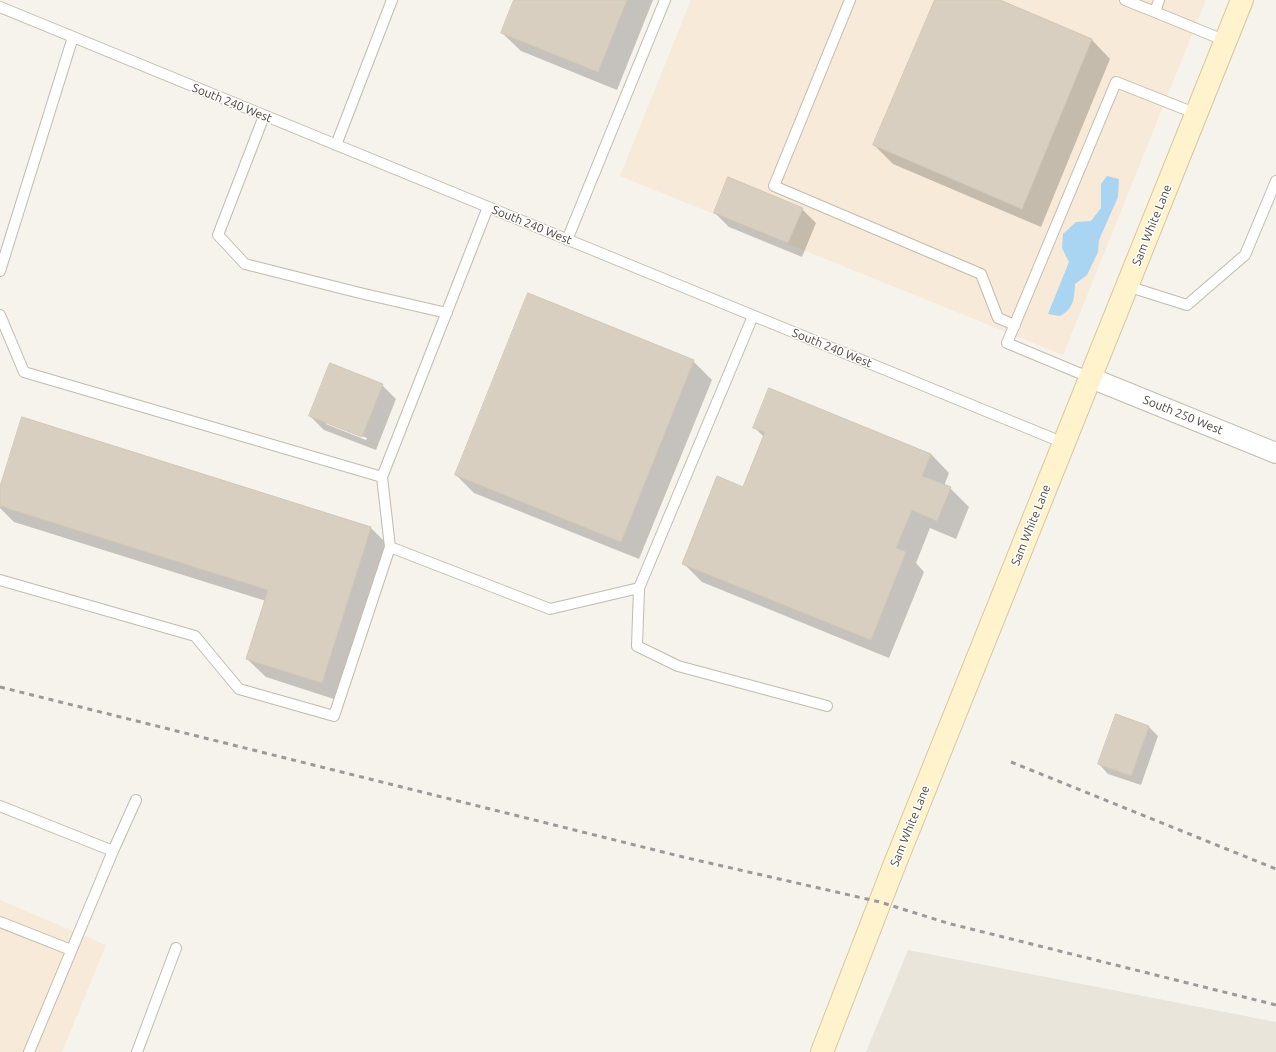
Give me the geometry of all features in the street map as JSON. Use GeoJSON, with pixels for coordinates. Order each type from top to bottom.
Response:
{"type":"FeatureCollection","features":[{"type":"Feature","properties":{"kind":"street","name":"Sam White Lane"},"geometry":{"type":"LineString","coordinates":[[822,1052],[894,866],[1242,0]]}},
{"type":"Feature","properties":{"kind":"street","name":"South 250 West"},"geometry":{"type":"LineString","coordinates":[[1091,378],[1276,453]]}},
{"type":"Feature","properties":{"kind":"lane"},"geometry":{"type":"LineString","coordinates":[[336,145],[392,0]]}},
{"type":"Feature","properties":{"kind":"lane"},"geometry":{"type":"LineString","coordinates":[[567,240],[665,0]]}},
{"type":"Feature","properties":{"kind":"lane"},"geometry":{"type":"LineString","coordinates":[[850,0],[774,186],[981,274],[998,318],[1015,325]]}},
{"type":"Feature","properties":{"kind":"lane"},"geometry":{"type":"LineString","coordinates":[[1125,0],[1226,41]]}},
{"type":"Feature","properties":{"kind":"lane"},"geometry":{"type":"LineString","coordinates":[[1155,12],[1159,0]]}},
{"type":"Feature","properties":{"kind":"lane","name":"South 240 West"},"geometry":{"type":"LineString","coordinates":[[0,8],[1064,443]]}},
{"type":"Feature","properties":{"kind":"lane"},"geometry":{"type":"LineString","coordinates":[[0,271],[73,37]]}},
{"type":"Feature","properties":{"kind":"lane"},"geometry":{"type":"LineString","coordinates":[[1091,378],[1007,343],[1116,82],[1196,114]]}},
{"type":"Feature","properties":{"kind":"lane"},"geometry":{"type":"LineString","coordinates":[[264,116],[218,235],[245,264],[360,293],[447,312]]}},
{"type":"Feature","properties":{"kind":"lane"},"geometry":{"type":"LineString","coordinates":[[1128,286],[1187,305],[1245,255],[1276,181]]}},
{"type":"Feature","properties":{"kind":"lane"},"geometry":{"type":"LineString","coordinates":[[0,580],[195,636],[239,689],[334,716],[390,547],[382,477],[488,207]]}},
{"type":"Feature","properties":{"kind":"lane"},"geometry":{"type":"LineString","coordinates":[[0,315],[24,372],[382,477]]}},
{"type":"Feature","properties":{"kind":"lane"},"geometry":{"type":"LineString","coordinates":[[753,316],[639,588],[637,646],[678,666],[827,706]]}},
{"type":"Feature","properties":{"kind":"lane"},"geometry":{"type":"LineString","coordinates":[[390,547],[550,609],[639,588]]}},
{"type":"Feature","properties":{"kind":"lane"},"geometry":{"type":"LineString","coordinates":[[29,1052],[113,851],[136,800]]}},
{"type":"Feature","properties":{"kind":"lane"},"geometry":{"type":"LineString","coordinates":[[0,806],[113,851]]}},
{"type":"Feature","properties":{"kind":"lane"},"geometry":{"type":"LineString","coordinates":[[0,922],[71,950]]}},
{"type":"Feature","properties":{"kind":"lane"},"geometry":{"type":"LineString","coordinates":[[137,1052],[176,948]]}},
{"type":"Feature","properties":{"kind":"shaded area"},"geometry":{"type":"Polygon","coordinates":[[[691,0],[1206,0],[1063,355],[620,176],[691,0]]]}},
{"type":"Feature","properties":{"kind":"shaded area"},"geometry":{"type":"Polygon","coordinates":[[[0,900],[106,945],[62,1052],[0,1052],[0,900]]]}},
{"type":"Feature","properties":{"kind":"shaded area"},"geometry":{"type":"Polygon","coordinates":[[[908,950],[1276,1022],[1276,1052],[866,1052],[908,950]]]}},
{"type":"Feature","properties":{"kind":"water"},"geometry":{"type":"Polygon","coordinates":[[[1107,176],[1119,179],[1118,197],[1099,240],[1098,252],[1087,275],[1075,284],[1074,299],[1071,307],[1060,316],[1048,314],[1069,262],[1062,248],[1063,234],[1076,222],[1091,221],[1101,208],[1101,184],[1107,176]]]}},
{"type":"Feature","properties":{"kind":"building"},"geometry":{"type":"Polygon","coordinates":[[[514,0],[627,0],[598,72],[501,33],[514,0]]]}},
{"type":"Feature","properties":{"kind":"building"},"geometry":{"type":"Polygon","coordinates":[[[935,0],[1000,0],[1092,39],[1022,209],[873,145],[935,0]]]}},
{"type":"Feature","properties":{"kind":"building"},"geometry":{"type":"Polygon","coordinates":[[[728,177],[803,208],[788,243],[714,213],[728,177]]]}},
{"type":"Feature","properties":{"kind":"building"},"geometry":{"type":"Polygon","coordinates":[[[528,293],[694,360],[621,542],[455,475],[528,293]]]}},
{"type":"Feature","properties":{"kind":"building"},"geometry":{"type":"Polygon","coordinates":[[[330,363],[383,384],[362,437],[309,416],[330,363]]]}},
{"type":"Feature","properties":{"kind":"building"},"geometry":{"type":"Polygon","coordinates":[[[769,388],[931,454],[922,476],[951,487],[937,521],[912,510],[896,548],[906,552],[871,640],[682,564],[717,476],[743,487],[765,432],[753,428],[769,388]]]}},
{"type":"Feature","properties":{"kind":"building"},"geometry":{"type":"Polygon","coordinates":[[[22,417],[371,527],[322,683],[246,659],[268,590],[0,506],[0,487],[22,417]]]}},
{"type":"Feature","properties":{"kind":"building"},"geometry":{"type":"Polygon","coordinates":[[[1116,714],[1149,726],[1131,776],[1098,764],[1116,714]]]}},
{"type":"Feature","properties":{"kind":"railway"},"geometry":{"type":"LineString","coordinates":[[0,687],[683,857],[880,902],[947,923],[1276,1005]]}},
{"type":"Feature","properties":{"kind":"railway"},"geometry":{"type":"LineString","coordinates":[[1011,762],[1276,869]]}}]}
